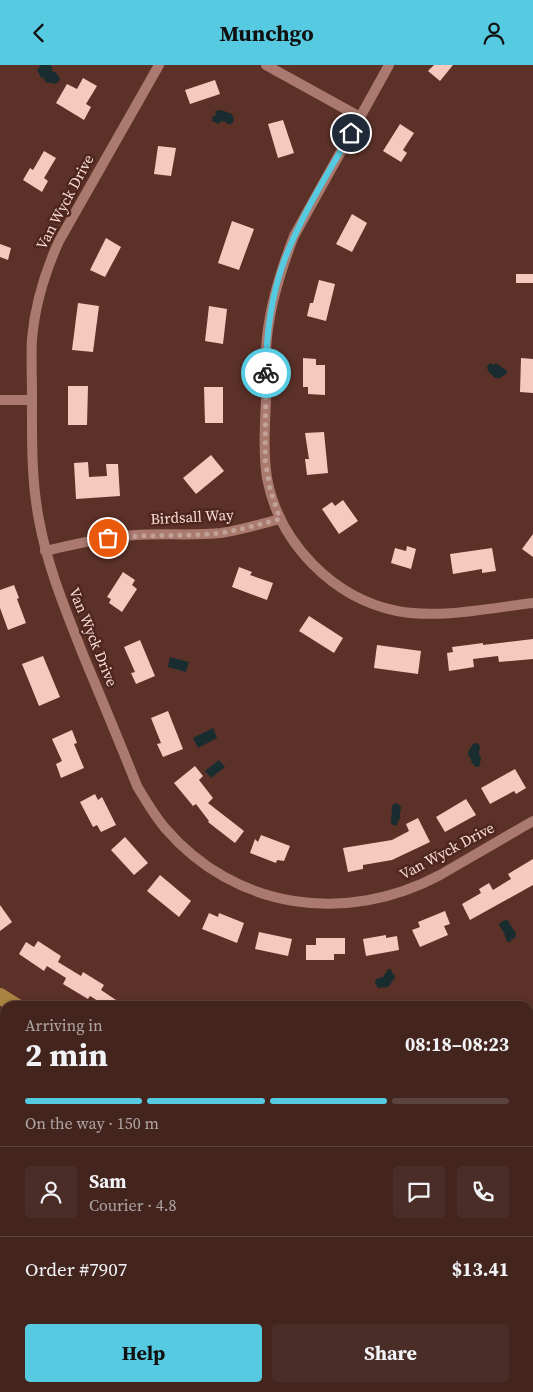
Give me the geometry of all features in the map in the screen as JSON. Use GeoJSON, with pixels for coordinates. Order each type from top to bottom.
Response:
{"type":"FeatureCollection","features":[{"type":"Feature","properties":{"kind":"street","name":"Van Wyck Drive"},"geometry":{"type":"LineString","coordinates":[[159,65],[59,241],[41,286],[32,339],[32,458],[38,519],[45,551],[56,587],[137,787],[165,827],[201,861],[224,876],[248,887],[291,901],[329,904],[360,902],[397,894],[426,883],[533,821]]}},
{"type":"Feature","properties":{"kind":"street"},"geometry":{"type":"LineString","coordinates":[[266,65],[360,117]]}},
{"type":"Feature","properties":{"kind":"street"},"geometry":{"type":"LineString","coordinates":[[389,65],[294,236],[276,288],[270,315],[266,349],[265,459],[269,486],[280,519],[293,541],[307,559],[324,575],[355,596],[396,611],[420,614],[440,614],[533,603]]}},
{"type":"Feature","properties":{"kind":"street"},"geometry":{"type":"LineString","coordinates":[[0,400],[32,400]]}},
{"type":"Feature","properties":{"kind":"street","name":"Birdsall Way"},"geometry":{"type":"LineString","coordinates":[[45,551],[108,538],[137,535],[221,533],[249,528],[280,519]]}},
{"type":"Feature","properties":{"kind":"water"},"geometry":{"type":"Polygon","coordinates":[[[41,65],[50,65],[52,67],[52,71],[59,76],[60,80],[56,84],[45,82],[44,77],[42,79],[37,70],[41,65]]]}},
{"type":"Feature","properties":{"kind":"water"},"geometry":{"type":"Polygon","coordinates":[[[221,110],[232,114],[234,120],[232,124],[221,121],[217,124],[212,121],[212,117],[216,115],[215,111],[221,110]]]}},
{"type":"Feature","properties":{"kind":"water"},"geometry":{"type":"Polygon","coordinates":[[[490,363],[492,365],[496,363],[506,369],[507,373],[500,378],[495,378],[488,371],[487,367],[490,363]]]}},
{"type":"Feature","properties":{"kind":"water"},"geometry":{"type":"Polygon","coordinates":[[[170,657],[189,662],[186,672],[168,667],[170,657]]]}},
{"type":"Feature","properties":{"kind":"water"},"geometry":{"type":"Polygon","coordinates":[[[213,728],[217,738],[198,748],[193,738],[213,728]]]}},
{"type":"Feature","properties":{"kind":"water"},"geometry":{"type":"Polygon","coordinates":[[[478,743],[481,759],[479,767],[476,767],[468,756],[468,752],[473,744],[478,743]]]}},
{"type":"Feature","properties":{"kind":"water"},"geometry":{"type":"Polygon","coordinates":[[[219,760],[225,767],[211,778],[205,771],[219,760]]]}},
{"type":"Feature","properties":{"kind":"water"},"geometry":{"type":"Polygon","coordinates":[[[397,803],[401,807],[400,818],[396,826],[391,824],[392,805],[397,803]]]}},
{"type":"Feature","properties":{"kind":"water"},"geometry":{"type":"Polygon","coordinates":[[[505,920],[509,921],[516,933],[516,937],[511,942],[507,942],[499,925],[505,920]]]}},
{"type":"Feature","properties":{"kind":"water"},"geometry":{"type":"Polygon","coordinates":[[[388,969],[391,969],[395,978],[388,987],[378,988],[375,983],[376,979],[383,977],[388,969]]]}},
{"type":"Feature","properties":{"kind":"building"},"geometry":{"type":"Polygon","coordinates":[[[434,65],[453,65],[440,81],[428,71],[434,65]]]}},
{"type":"Feature","properties":{"kind":"building"},"geometry":{"type":"Polygon","coordinates":[[[83,78],[97,86],[86,104],[91,107],[84,120],[56,103],[67,84],[77,89],[83,78]]]}},
{"type":"Feature","properties":{"kind":"building"},"geometry":{"type":"Polygon","coordinates":[[[215,80],[220,94],[190,104],[185,90],[215,80]]]}},
{"type":"Feature","properties":{"kind":"building"},"geometry":{"type":"Polygon","coordinates":[[[283,120],[294,153],[278,158],[268,124],[283,120]]]}},
{"type":"Feature","properties":{"kind":"building"},"geometry":{"type":"Polygon","coordinates":[[[400,124],[414,133],[403,150],[407,153],[401,162],[383,151],[400,124]]]}},
{"type":"Feature","properties":{"kind":"building"},"geometry":{"type":"Polygon","coordinates":[[[158,146],[176,148],[171,176],[154,174],[158,146]]]}},
{"type":"Feature","properties":{"kind":"building"},"geometry":{"type":"Polygon","coordinates":[[[44,151],[56,158],[44,178],[48,181],[42,192],[23,180],[30,168],[33,170],[44,151]]]}},
{"type":"Feature","properties":{"kind":"building"},"geometry":{"type":"Polygon","coordinates":[[[352,214],[367,223],[352,252],[336,244],[352,214]]]}},
{"type":"Feature","properties":{"kind":"building"},"geometry":{"type":"Polygon","coordinates":[[[232,221],[254,229],[239,270],[218,263],[232,221]]]}},
{"type":"Feature","properties":{"kind":"building"},"geometry":{"type":"Polygon","coordinates":[[[106,238],[121,247],[105,277],[90,270],[106,238]]]}},
{"type":"Feature","properties":{"kind":"building"},"geometry":{"type":"Polygon","coordinates":[[[0,244],[11,248],[8,260],[0,257],[0,244]]]}},
{"type":"Feature","properties":{"kind":"building"},"geometry":{"type":"Polygon","coordinates":[[[516,274],[533,274],[533,283],[516,283],[516,274]]]}},
{"type":"Feature","properties":{"kind":"building"},"geometry":{"type":"Polygon","coordinates":[[[319,280],[335,284],[326,321],[307,316],[310,303],[313,303],[319,280]]]}},
{"type":"Feature","properties":{"kind":"building"},"geometry":{"type":"Polygon","coordinates":[[[78,303],[99,306],[93,352],[72,350],[78,303]]]}},
{"type":"Feature","properties":{"kind":"building"},"geometry":{"type":"Polygon","coordinates":[[[209,306],[227,309],[223,344],[205,341],[209,306]]]}},
{"type":"Feature","properties":{"kind":"building"},"geometry":{"type":"Polygon","coordinates":[[[303,358],[316,359],[316,365],[325,365],[325,395],[308,394],[308,387],[303,387],[303,358]]]}},
{"type":"Feature","properties":{"kind":"building"},"geometry":{"type":"Polygon","coordinates":[[[521,358],[533,359],[533,393],[520,392],[521,358]]]}},
{"type":"Feature","properties":{"kind":"building"},"geometry":{"type":"Polygon","coordinates":[[[68,386],[88,386],[87,425],[68,425],[68,386]]]}},
{"type":"Feature","properties":{"kind":"building"},"geometry":{"type":"Polygon","coordinates":[[[204,387],[223,387],[223,423],[205,423],[204,387]]]}},
{"type":"Feature","properties":{"kind":"building"},"geometry":{"type":"Polygon","coordinates":[[[324,432],[328,473],[307,475],[305,459],[309,459],[305,433],[324,432]]]}},
{"type":"Feature","properties":{"kind":"building"},"geometry":{"type":"Polygon","coordinates":[[[211,455],[224,471],[196,494],[183,478],[211,455]]]}},
{"type":"Feature","properties":{"kind":"building"},"geometry":{"type":"Polygon","coordinates":[[[88,462],[89,477],[107,476],[106,464],[118,464],[120,496],[76,499],[74,463],[88,462]]]}},
{"type":"Feature","properties":{"kind":"building"},"geometry":{"type":"Polygon","coordinates":[[[343,500],[358,521],[339,534],[322,509],[332,502],[335,506],[343,500]]]}},
{"type":"Feature","properties":{"kind":"building"},"geometry":{"type":"Polygon","coordinates":[[[533,534],[533,557],[522,549],[533,534]]]}},
{"type":"Feature","properties":{"kind":"building"},"geometry":{"type":"Polygon","coordinates":[[[407,546],[416,549],[411,569],[391,563],[395,548],[406,551],[407,546]]]}},
{"type":"Feature","properties":{"kind":"building"},"geometry":{"type":"Polygon","coordinates":[[[492,548],[496,571],[482,573],[482,569],[453,574],[450,554],[492,548]]]}},
{"type":"Feature","properties":{"kind":"building"},"geometry":{"type":"Polygon","coordinates":[[[239,567],[252,572],[250,575],[273,583],[267,600],[232,587],[239,567]]]}},
{"type":"Feature","properties":{"kind":"building"},"geometry":{"type":"Polygon","coordinates":[[[123,572],[135,580],[132,585],[137,589],[122,612],[109,603],[111,599],[107,597],[123,572]]]}},
{"type":"Feature","properties":{"kind":"building"},"geometry":{"type":"Polygon","coordinates":[[[14,585],[26,623],[8,630],[0,608],[0,590],[14,585]]]}},
{"type":"Feature","properties":{"kind":"building"},"geometry":{"type":"Polygon","coordinates":[[[309,616],[343,638],[334,653],[299,631],[309,616]]]}},
{"type":"Feature","properties":{"kind":"building"},"geometry":{"type":"Polygon","coordinates":[[[533,639],[533,659],[499,662],[498,656],[473,659],[474,667],[449,671],[447,653],[453,652],[452,647],[533,639]]]}},
{"type":"Feature","properties":{"kind":"building"},"geometry":{"type":"Polygon","coordinates":[[[140,640],[155,676],[136,684],[131,673],[135,672],[124,647],[140,640]]]}},
{"type":"Feature","properties":{"kind":"building"},"geometry":{"type":"Polygon","coordinates":[[[377,645],[421,651],[418,674],[374,668],[377,645]]]}},
{"type":"Feature","properties":{"kind":"building"},"geometry":{"type":"Polygon","coordinates":[[[43,656],[60,697],[39,706],[22,664],[43,656]]]}},
{"type":"Feature","properties":{"kind":"building"},"geometry":{"type":"Polygon","coordinates":[[[168,711],[183,749],[163,757],[157,744],[161,743],[151,718],[168,711]]]}},
{"type":"Feature","properties":{"kind":"building"},"geometry":{"type":"Polygon","coordinates":[[[72,730],[77,743],[74,744],[84,768],[61,778],[56,764],[62,761],[52,739],[72,730]]]}},
{"type":"Feature","properties":{"kind":"building"},"geometry":{"type":"Polygon","coordinates":[[[195,766],[203,776],[199,780],[213,798],[208,803],[244,831],[235,843],[208,822],[196,804],[193,806],[174,783],[195,766]]]}},
{"type":"Feature","properties":{"kind":"building"},"geometry":{"type":"Polygon","coordinates":[[[515,769],[526,788],[516,794],[514,791],[490,804],[481,788],[515,769]]]}},
{"type":"Feature","properties":{"kind":"building"},"geometry":{"type":"Polygon","coordinates":[[[95,794],[98,800],[102,797],[116,825],[101,832],[97,825],[93,827],[80,802],[95,794]]]}},
{"type":"Feature","properties":{"kind":"building"},"geometry":{"type":"Polygon","coordinates":[[[466,799],[476,815],[445,832],[436,817],[466,799]]]}},
{"type":"Feature","properties":{"kind":"building"},"geometry":{"type":"Polygon","coordinates":[[[418,818],[430,842],[392,860],[363,865],[363,869],[348,872],[343,848],[392,840],[409,831],[406,824],[418,818]]]}},
{"type":"Feature","properties":{"kind":"building"},"geometry":{"type":"Polygon","coordinates":[[[261,835],[290,846],[284,861],[277,860],[276,863],[250,853],[255,839],[258,842],[261,835]]]}},
{"type":"Feature","properties":{"kind":"building"},"geometry":{"type":"Polygon","coordinates":[[[125,837],[148,863],[134,875],[111,850],[125,837]]]}},
{"type":"Feature","properties":{"kind":"building"},"geometry":{"type":"Polygon","coordinates":[[[533,859],[533,885],[470,920],[462,904],[481,893],[479,889],[489,883],[493,890],[511,879],[508,874],[533,859]]]}},
{"type":"Feature","properties":{"kind":"building"},"geometry":{"type":"Polygon","coordinates":[[[160,875],[191,901],[179,917],[147,891],[160,875]]]}},
{"type":"Feature","properties":{"kind":"building"},"geometry":{"type":"Polygon","coordinates":[[[0,905],[12,922],[0,931],[0,905]]]}},
{"type":"Feature","properties":{"kind":"building"},"geometry":{"type":"Polygon","coordinates":[[[445,911],[450,924],[444,926],[448,935],[420,947],[412,930],[420,927],[418,922],[445,911]]]}},
{"type":"Feature","properties":{"kind":"building"},"geometry":{"type":"Polygon","coordinates":[[[209,913],[218,917],[219,913],[244,923],[237,943],[202,929],[209,913]]]}},
{"type":"Feature","properties":{"kind":"building"},"geometry":{"type":"Polygon","coordinates":[[[259,932],[292,939],[288,956],[255,949],[259,932]]]}},
{"type":"Feature","properties":{"kind":"building"},"geometry":{"type":"Polygon","coordinates":[[[386,935],[386,938],[397,936],[399,950],[366,956],[363,939],[386,935]]]}},
{"type":"Feature","properties":{"kind":"building"},"geometry":{"type":"Polygon","coordinates":[[[316,938],[345,938],[345,954],[334,954],[334,960],[306,960],[306,945],[316,945],[316,938]]]}},
{"type":"Feature","properties":{"kind":"building"},"geometry":{"type":"Polygon","coordinates":[[[38,941],[61,956],[58,962],[81,976],[83,972],[104,985],[101,990],[118,1001],[98,1001],[90,996],[88,999],[63,984],[66,978],[47,966],[44,971],[19,954],[26,942],[34,947],[38,941]]]}},
{"type":"Feature","properties":{"kind":"way so far"},"geometry":{"type":"LineString","coordinates":[[108,538],[137,535],[221,533],[249,528],[280,519],[270,489],[265,459],[266,373]]}},
{"type":"Feature","properties":{"kind":"route"},"geometry":{"type":"LineString","coordinates":[[266,373],[266,349],[270,315],[284,262],[306,212],[351,133]]}}]}
